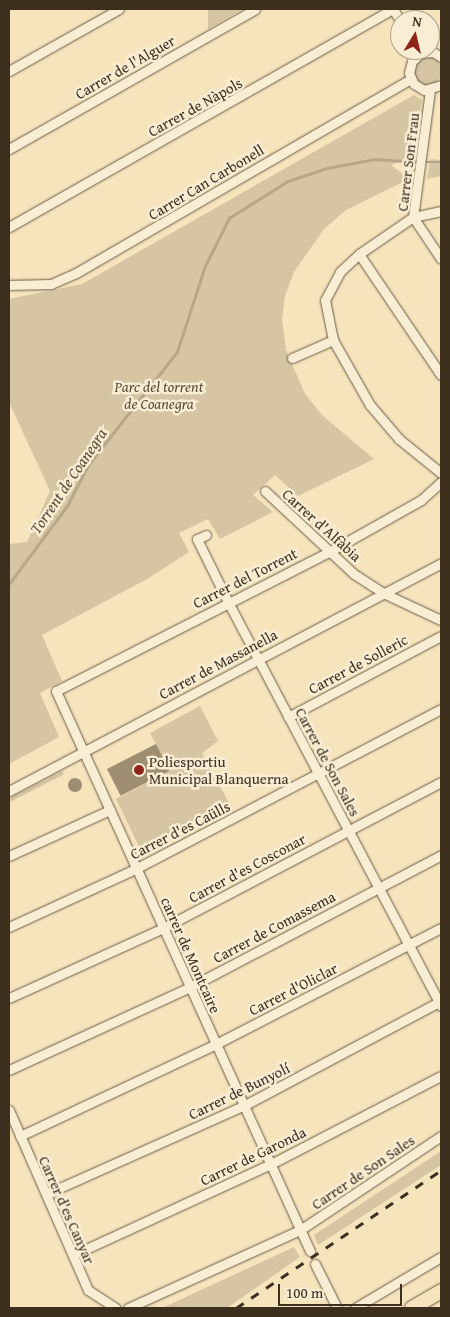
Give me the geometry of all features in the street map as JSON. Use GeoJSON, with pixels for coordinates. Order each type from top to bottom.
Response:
{"type":"FeatureCollection","features":[{"type":"Feature","properties":{"kind":"main road"},"geometry":{"type":"LineString","coordinates":[[412,1308],[441,1291]]}},
{"type":"Feature","properties":{"kind":"street"},"geometry":{"type":"LineString","coordinates":[[9,71],[119,9]]}},
{"type":"Feature","properties":{"kind":"street","name":"Carrer de l'Alguer"},"geometry":{"type":"LineString","coordinates":[[9,149],[255,9]]}},
{"type":"Feature","properties":{"kind":"street","name":"Carrer de Nàpols"},"geometry":{"type":"LineString","coordinates":[[9,227],[393,9]]}},
{"type":"Feature","properties":{"kind":"street"},"geometry":{"type":"LineString","coordinates":[[415,60],[410,67],[411,79],[419,87],[430,90],[441,86]]}},
{"type":"Feature","properties":{"kind":"street","name":"Carrer Can Carbonell"},"geometry":{"type":"LineString","coordinates":[[9,286],[51,284],[76,272],[411,79]]}},
{"type":"Feature","properties":{"kind":"street","name":"Carrer Son Frau"},"geometry":{"type":"LineString","coordinates":[[430,90],[413,217],[441,259]]}},
{"type":"Feature","properties":{"kind":"street"},"geometry":{"type":"LineString","coordinates":[[441,211],[413,217],[359,254],[340,272],[325,300],[333,340],[358,387],[386,424],[441,473]]}},
{"type":"Feature","properties":{"kind":"street"},"geometry":{"type":"LineString","coordinates":[[359,254],[441,375]]}},
{"type":"Feature","properties":{"kind":"street"},"geometry":{"type":"LineString","coordinates":[[292,358],[333,340]]}},
{"type":"Feature","properties":{"kind":"street","name":"Carrer del Torrent"},"geometry":{"type":"LineString","coordinates":[[56,691],[327,553],[421,500],[441,482]]}},
{"type":"Feature","properties":{"kind":"street","name":"Carrer d'Alfàbia"},"geometry":{"type":"LineString","coordinates":[[264,491],[327,553],[383,593],[441,620]]}},
{"type":"Feature","properties":{"kind":"street","name":"Carrer de Son Sales"},"geometry":{"type":"LineString","coordinates":[[206,535],[197,539],[228,602],[440,1004]]}},
{"type":"Feature","properties":{"kind":"street","name":"Carrer de Massanella"},"geometry":{"type":"LineString","coordinates":[[9,791],[441,563]]}},
{"type":"Feature","properties":{"kind":"street","name":"Carrer de Solleric"},"geometry":{"type":"LineString","coordinates":[[288,717],[441,636]]}},
{"type":"Feature","properties":{"kind":"street","name":"carrer de Montcaire"},"geometry":{"type":"LineString","coordinates":[[56,691],[310,1251]]}},
{"type":"Feature","properties":{"kind":"street","name":"Carrer d'es Caülls"},"geometry":{"type":"LineString","coordinates":[[9,927],[137,868],[441,709]]}},
{"type":"Feature","properties":{"kind":"street","name":"Carrer d'es Cosconar"},"geometry":{"type":"LineString","coordinates":[[9,998],[164,928],[441,782]]}},
{"type":"Feature","properties":{"kind":"street"},"geometry":{"type":"LineString","coordinates":[[9,856],[110,810]]}},
{"type":"Feature","properties":{"kind":"street","name":"Carrer de Comassema"},"geometry":{"type":"LineString","coordinates":[[9,1070],[190,987],[441,855]]}},
{"type":"Feature","properties":{"kind":"street","name":"Carrer d'Oliclar"},"geometry":{"type":"LineString","coordinates":[[20,1136],[216,1044],[441,928]]}},
{"type":"Feature","properties":{"kind":"street","name":"Carrer de Bunyolí"},"geometry":{"type":"LineString","coordinates":[[46,1194],[245,1105],[440,1004]]}},
{"type":"Feature","properties":{"kind":"street","name":"Carrer de Garonda"},"geometry":{"type":"LineString","coordinates":[[73,1255],[271,1164],[441,1076]]}},
{"type":"Feature","properties":{"kind":"street","name":"Carrer d'es Canyar"},"geometry":{"type":"LineString","coordinates":[[9,1110],[88,1290],[116,1308]]}},
{"type":"Feature","properties":{"kind":"street","name":"Carrer de Son Sales"},"geometry":{"type":"LineString","coordinates":[[300,1230],[441,1136]]}},
{"type":"Feature","properties":{"kind":"street"},"geometry":{"type":"LineString","coordinates":[[128,1308],[300,1230]]}},
{"type":"Feature","properties":{"kind":"street"},"geometry":{"type":"LineString","coordinates":[[355,1308],[441,1257]]}},
{"type":"Feature","properties":{"kind":"street"},"geometry":{"type":"LineString","coordinates":[[315,1264],[337,1308]]}},
{"type":"Feature","properties":{"kind":"green space"},"geometry":{"type":"Polygon","coordinates":[[[208,9],[243,9],[208,29],[208,9]]]}},
{"type":"Feature","properties":{"kind":"green space"},"geometry":{"type":"Polygon","coordinates":[[[419,60],[437,60],[441,65],[441,77],[434,84],[422,84],[415,77],[415,65],[419,60]]]}},
{"type":"Feature","properties":{"kind":"green space","name":"Parc del torrent de Coanegra"},"geometry":{"type":"Polygon","coordinates":[[[414,95],[422,100],[413,155],[391,165],[409,179],[346,210],[324,229],[294,272],[285,296],[282,319],[286,350],[305,394],[322,415],[374,459],[298,496],[275,475],[253,495],[273,512],[220,539],[208,519],[179,533],[189,552],[149,578],[42,635],[62,681],[40,693],[59,737],[9,764],[9,544],[27,542],[50,491],[9,402],[9,299],[82,284],[414,95]]]}},
{"type":"Feature","properties":{"kind":"green space"},"geometry":{"type":"Polygon","coordinates":[[[430,159],[441,160],[441,176],[427,179],[430,159]]]}},
{"type":"Feature","properties":{"kind":"green space"},"geometry":{"type":"Polygon","coordinates":[[[200,706],[218,741],[202,753],[229,803],[154,843],[157,850],[144,857],[116,799],[170,771],[150,733],[200,706]]]}},
{"type":"Feature","properties":{"kind":"green space"},"geometry":{"type":"Polygon","coordinates":[[[62,771],[64,775],[10,802],[9,798],[62,771]]]}},
{"type":"Feature","properties":{"kind":"green space"},"geometry":{"type":"Polygon","coordinates":[[[441,1151],[441,1165],[318,1245],[314,1235],[441,1151]]]}},
{"type":"Feature","properties":{"kind":"green space"},"geometry":{"type":"Polygon","coordinates":[[[294,1247],[300,1257],[227,1308],[162,1308],[294,1247]]]}},
{"type":"Feature","properties":{"kind":"building","name":"Poliesportiu Municipal Blanquerna"},"geometry":{"type":"Polygon","coordinates":[[[156,744],[170,771],[121,796],[107,769],[156,744]]]}},
{"type":"Feature","properties":{"kind":"building"},"geometry":{"type":"Polygon","coordinates":[[[75,778],[80,780],[82,785],[80,790],[75,792],[70,790],[68,785],[70,780],[75,778]]]}},
{"type":"Feature","properties":{"kind":"waterway","name":"Torrent de Coanegra"},"geometry":{"type":"LineString","coordinates":[[9,584],[67,506],[88,465],[177,352],[205,266],[229,218],[288,181],[327,168],[375,159],[417,162]]}},
{"type":"Feature","properties":{"kind":"waterway","name":"Torrent de Coanegra"},"geometry":{"type":"LineString","coordinates":[[423,162],[441,162]]}},
{"type":"Feature","properties":{"kind":"railway"},"geometry":{"type":"LineString","coordinates":[[236,1308],[441,1170]]}},
{"type":"Feature","properties":{"kind":"place","name":"Poliesportiu Municipal Blanquerna"},"geometry":{"type":"Point","coordinates":[139,770]}}]}
